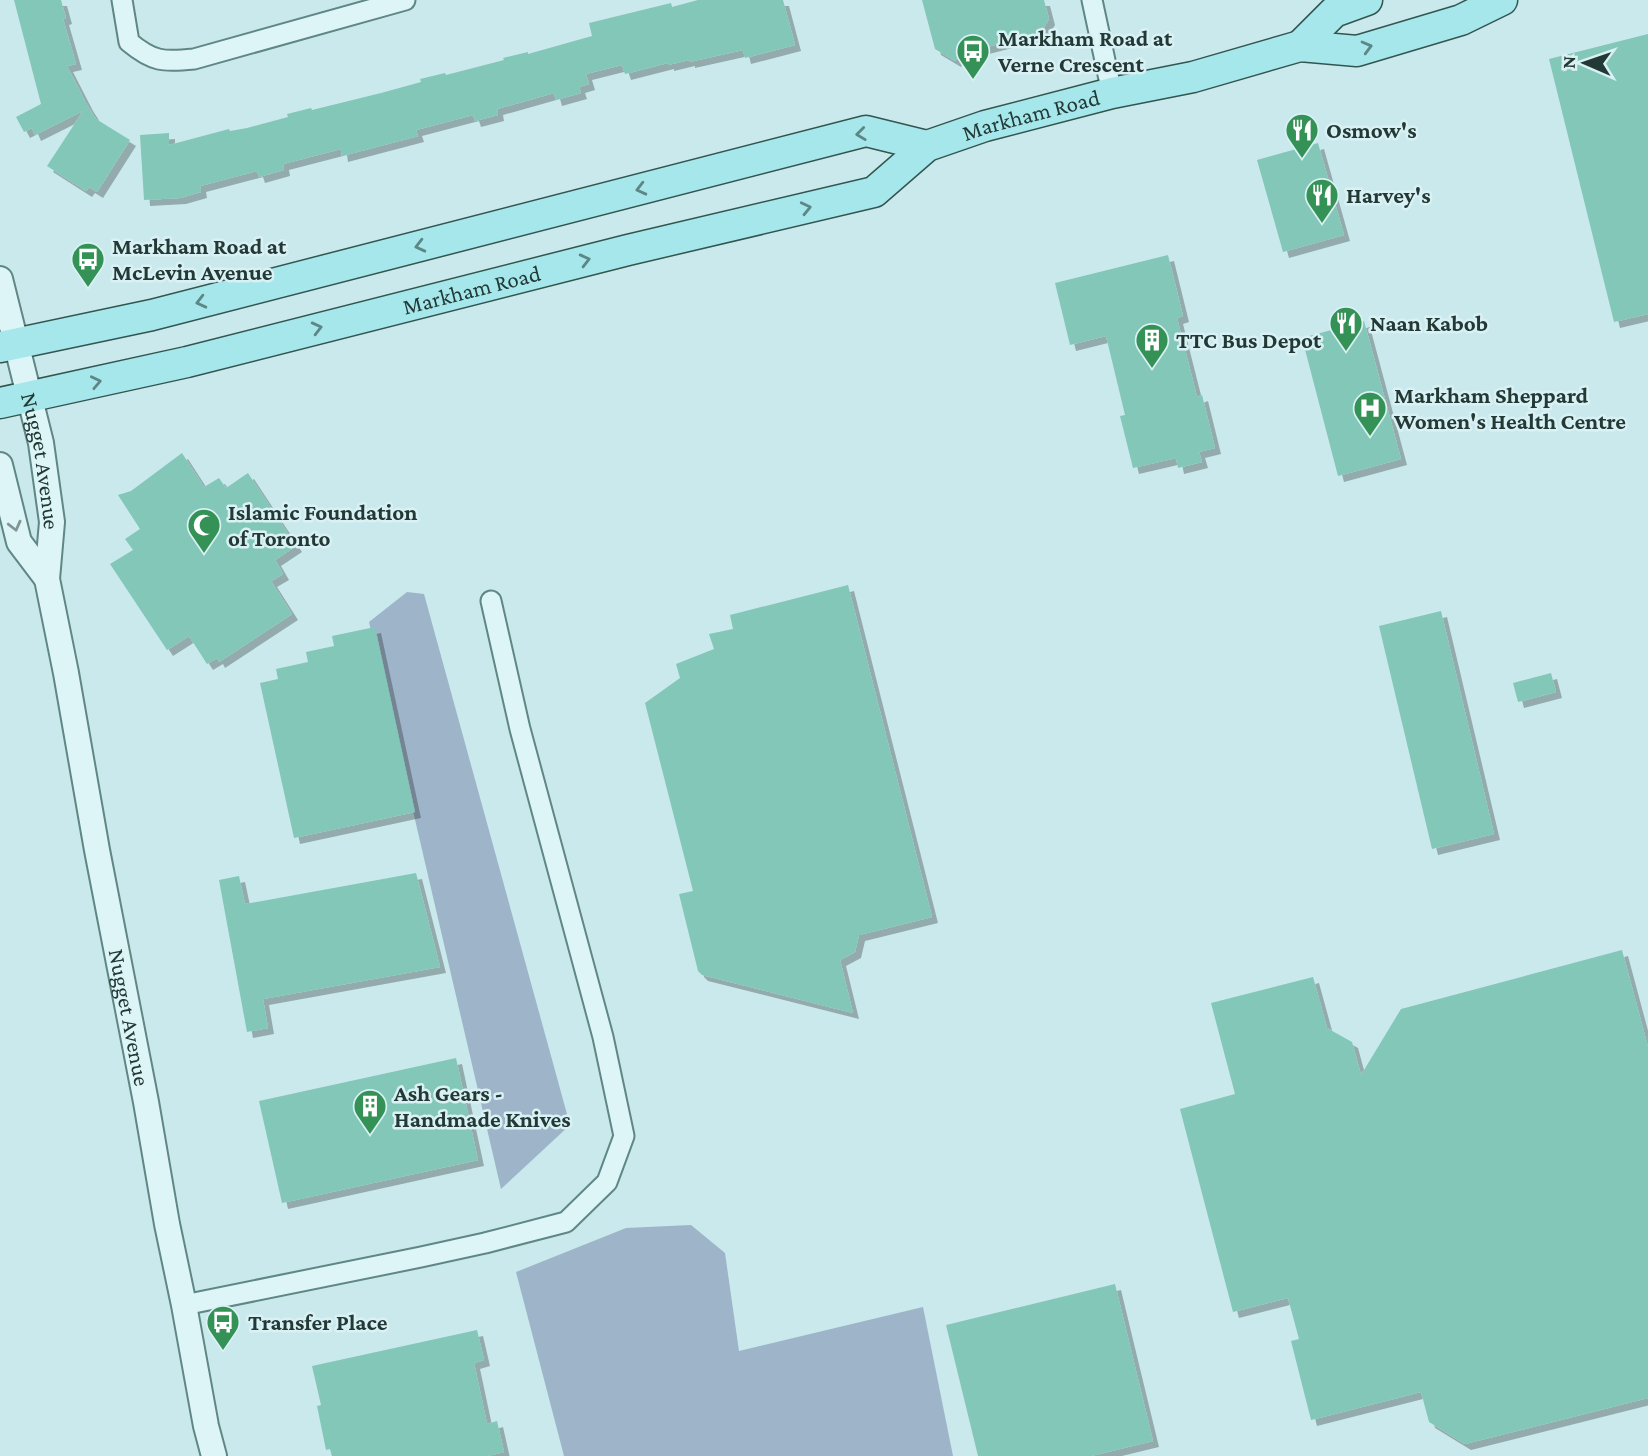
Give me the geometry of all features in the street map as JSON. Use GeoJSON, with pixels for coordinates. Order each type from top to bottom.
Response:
{"type":"FeatureCollection","features":[{"type":"Feature","properties":{"kind":"main road","name":"Markham Road"},"geometry":{"type":"LineString","coordinates":[[1300,46],[1334,12],[1367,0]]}},
{"type":"Feature","properties":{"kind":"main road","name":"Markham Road"},"geometry":{"type":"LineString","coordinates":[[0,403],[187,362],[628,250],[874,192],[927,146],[985,126],[1112,93],[1193,77],[1300,46],[1357,51],[1461,20],[1490,3]]}},
{"type":"Feature","properties":{"kind":"main road"},"geometry":{"type":"LineString","coordinates":[[8,346],[152,315],[866,131],[927,146]]}},
{"type":"Feature","properties":{"kind":"street"},"geometry":{"type":"LineString","coordinates":[[122,0],[129,42],[142,53],[170,61],[194,59],[405,0]]}},
{"type":"Feature","properties":{"kind":"street"},"geometry":{"type":"LineString","coordinates":[[1092,0],[1112,93]]}},
{"type":"Feature","properties":{"kind":"street","name":"Nugget Avenue"},"geometry":{"type":"LineString","coordinates":[[0,279],[8,346],[29,396],[41,443],[52,522],[47,579],[206,1426],[214,1456]]}},
{"type":"Feature","properties":{"kind":"street","name":"Nugget Avenue"},"geometry":{"type":"LineString","coordinates":[[0,465],[19,542],[47,579]]}},
{"type":"Feature","properties":{"kind":"street"},"geometry":{"type":"LineString","coordinates":[[184,1306],[485,1243],[566,1222],[607,1182],[624,1136],[603,1037],[520,729],[491,601]]}},
{"type":"Feature","properties":{"kind":"shaded area"},"geometry":{"type":"Polygon","coordinates":[[[407,592],[424,594],[570,1125],[501,1189],[369,622],[407,592]]]}},
{"type":"Feature","properties":{"kind":"shaded area"},"geometry":{"type":"Polygon","coordinates":[[[691,1225],[725,1253],[739,1351],[923,1307],[953,1456],[564,1456],[516,1272],[626,1228],[691,1225]]]}},
{"type":"Feature","properties":{"kind":"building"},"geometry":{"type":"Polygon","coordinates":[[[14,0],[61,0],[66,18],[63,19],[76,64],[67,66],[96,119],[130,140],[97,192],[89,187],[86,191],[47,166],[83,111],[35,135],[32,128],[24,132],[16,117],[41,104],[14,0]]]}},
{"type":"Feature","properties":{"kind":"building"},"geometry":{"type":"Polygon","coordinates":[[[698,0],[783,0],[795,45],[745,58],[743,50],[689,62],[668,63],[625,74],[622,65],[586,74],[589,84],[579,87],[581,93],[556,100],[554,93],[497,109],[498,115],[475,121],[473,115],[416,130],[418,136],[342,156],[341,149],[283,164],[284,170],[259,177],[257,171],[200,186],[201,192],[180,198],[144,200],[140,135],[169,133],[169,145],[229,129],[247,128],[288,117],[287,114],[381,93],[421,82],[420,79],[445,73],[446,75],[592,36],[589,23],[671,3],[672,7],[698,0]]]}},
{"type":"Feature","properties":{"kind":"building"},"geometry":{"type":"Polygon","coordinates":[[[922,0],[1044,0],[1049,19],[1037,39],[1030,36],[960,54],[955,61],[935,49],[922,0]]]}},
{"type":"Feature","properties":{"kind":"building"},"geometry":{"type":"Polygon","coordinates":[[[1648,34],[1648,314],[1614,322],[1549,59],[1648,34]]]}},
{"type":"Feature","properties":{"kind":"building"},"geometry":{"type":"Polygon","coordinates":[[[1318,143],[1344,235],[1283,252],[1257,160],[1318,143]]]}},
{"type":"Feature","properties":{"kind":"building","name":"TTC Bus Depot"},"geometry":{"type":"Polygon","coordinates":[[[1168,255],[1183,316],[1177,318],[1197,397],[1202,395],[1215,448],[1199,452],[1202,462],[1178,468],[1176,458],[1133,468],[1120,416],[1125,415],[1106,336],[1070,345],[1055,283],[1168,255]]]}},
{"type":"Feature","properties":{"kind":"building"},"geometry":{"type":"Polygon","coordinates":[[[1364,321],[1401,459],[1338,476],[1302,338],[1364,321]]]}},
{"type":"Feature","properties":{"kind":"building","name":"Islamic Foundation of Toronto"},"geometry":{"type":"Polygon","coordinates":[[[182,453],[204,487],[219,478],[226,488],[248,473],[296,546],[275,560],[283,574],[271,581],[292,614],[219,662],[217,658],[207,664],[189,636],[167,650],[110,564],[133,550],[125,539],[140,529],[118,495],[131,491],[182,453]]]}},
{"type":"Feature","properties":{"kind":"building"},"geometry":{"type":"Polygon","coordinates":[[[848,585],[932,917],[859,935],[855,952],[840,960],[853,1013],[702,975],[698,971],[679,894],[693,891],[645,703],[680,678],[676,664],[714,649],[709,634],[733,629],[730,615],[848,585]]]}},
{"type":"Feature","properties":{"kind":"building"},"geometry":{"type":"Polygon","coordinates":[[[1441,611],[1494,834],[1432,849],[1379,626],[1441,611]]]}},
{"type":"Feature","properties":{"kind":"building"},"geometry":{"type":"Polygon","coordinates":[[[375,627],[415,812],[294,838],[260,683],[278,679],[276,669],[308,662],[306,652],[334,646],[332,636],[375,627]]]}},
{"type":"Feature","properties":{"kind":"building"},"geometry":{"type":"Polygon","coordinates":[[[1551,673],[1556,692],[1518,702],[1513,683],[1551,673]]]}},
{"type":"Feature","properties":{"kind":"building"},"geometry":{"type":"Polygon","coordinates":[[[416,873],[440,967],[263,999],[268,1028],[247,1032],[219,880],[239,876],[245,904],[416,873]]]}},
{"type":"Feature","properties":{"kind":"building"},"geometry":{"type":"Polygon","coordinates":[[[1622,950],[1648,1047],[1648,1398],[1465,1444],[1429,1422],[1421,1392],[1311,1420],[1291,1341],[1299,1339],[1288,1298],[1233,1312],[1180,1109],[1235,1094],[1211,1003],[1313,977],[1327,1028],[1352,1042],[1361,1075],[1401,1009],[1622,950]]]}},
{"type":"Feature","properties":{"kind":"building","name":"Ash Gears - Handmade Knives"},"geometry":{"type":"Polygon","coordinates":[[[456,1058],[478,1160],[282,1203],[259,1101],[456,1058]]]}},
{"type":"Feature","properties":{"kind":"building"},"geometry":{"type":"Polygon","coordinates":[[[1115,1284],[1153,1441],[1091,1456],[978,1456],[946,1325],[1115,1284]]]}},
{"type":"Feature","properties":{"kind":"building"},"geometry":{"type":"Polygon","coordinates":[[[477,1330],[484,1360],[474,1363],[487,1424],[497,1421],[504,1452],[487,1456],[332,1456],[330,1449],[326,1450],[317,1406],[321,1405],[312,1366],[477,1330]]]}},
{"type":"Feature","properties":{"kind":"place","name":"Markham Road at Verne Crescent"},"geometry":{"type":"Point","coordinates":[973,81]}},
{"type":"Feature","properties":{"kind":"place","name":"Osmow's"},"geometry":{"type":"Point","coordinates":[1302,160]}},
{"type":"Feature","properties":{"kind":"place","name":"Harvey's"},"geometry":{"type":"Point","coordinates":[1322,225]}},
{"type":"Feature","properties":{"kind":"place","name":"Markham Road at McLevin Avenue"},"geometry":{"type":"Point","coordinates":[88,289]}},
{"type":"Feature","properties":{"kind":"place","name":"Naan Kabob"},"geometry":{"type":"Point","coordinates":[1346,353]}},
{"type":"Feature","properties":{"kind":"place","name":"TTC Bus Depot"},"geometry":{"type":"Point","coordinates":[1152,370]}},
{"type":"Feature","properties":{"kind":"place","name":"Markham Sheppard Women's Health Centre"},"geometry":{"type":"Point","coordinates":[1370,438]}},
{"type":"Feature","properties":{"kind":"place","name":"Islamic Foundation of Toronto"},"geometry":{"type":"Point","coordinates":[204,555]}},
{"type":"Feature","properties":{"kind":"place","name":"Ash Gears - Handmade Knives"},"geometry":{"type":"Point","coordinates":[370,1136]}},
{"type":"Feature","properties":{"kind":"place","name":"Transfer Place"},"geometry":{"type":"Point","coordinates":[223,1352]}}]}
